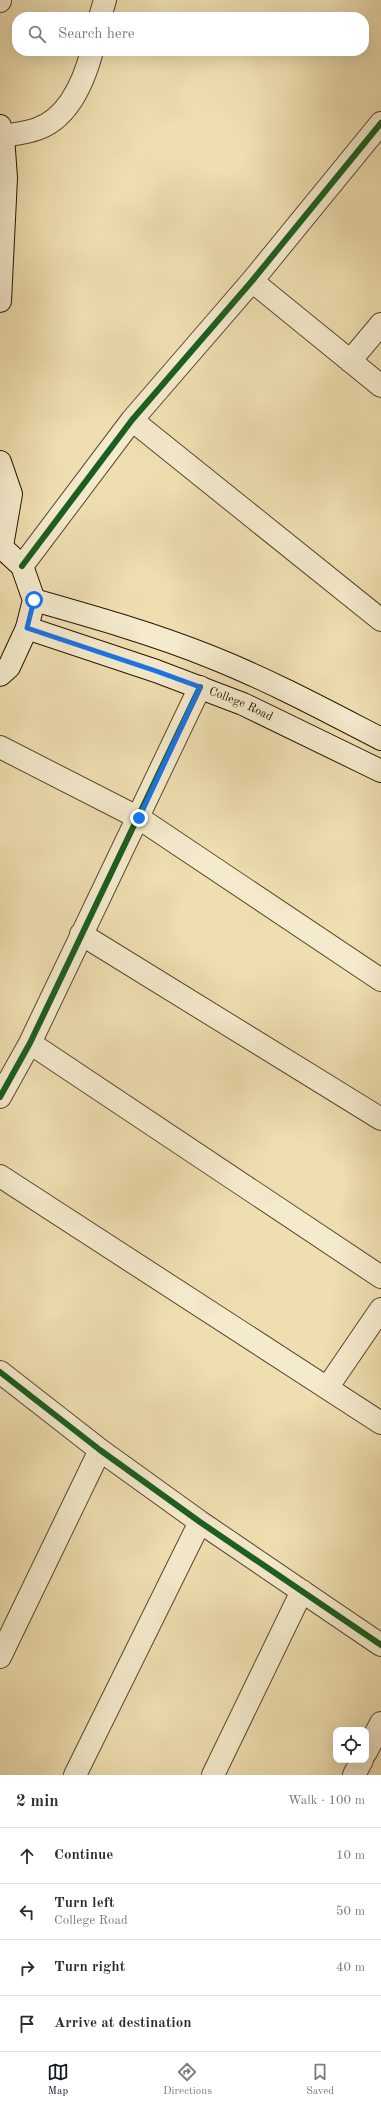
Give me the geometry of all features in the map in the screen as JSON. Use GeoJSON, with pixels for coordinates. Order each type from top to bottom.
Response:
{"type":"FeatureCollection","features":[{"type":"Feature","properties":{"kind":"street"},"geometry":{"type":"LineString","coordinates":[[101,12],[105,0]]}},
{"type":"Feature","properties":{"kind":"street"},"geometry":{"type":"LineString","coordinates":[[0,301],[6,178],[1,131],[37,129],[56,118],[78,93],[90,56]]}},
{"type":"Feature","properties":{"kind":"street"},"geometry":{"type":"LineString","coordinates":[[22,566],[132,420],[252,281],[381,123]]}},
{"type":"Feature","properties":{"kind":"street"},"geometry":{"type":"LineString","coordinates":[[252,281],[381,386]]}},
{"type":"Feature","properties":{"kind":"street"},"geometry":{"type":"LineString","coordinates":[[350,361],[381,324]]}},
{"type":"Feature","properties":{"kind":"street"},"geometry":{"type":"LineString","coordinates":[[132,420],[381,620]]}},
{"type":"Feature","properties":{"kind":"street"},"geometry":{"type":"LineString","coordinates":[[0,462],[11,494],[1,546],[22,566],[34,600],[27,628],[9,666],[0,675]]}},
{"type":"Feature","properties":{"kind":"street"},"geometry":{"type":"LineString","coordinates":[[34,600],[135,630],[211,657],[298,696],[381,739]]}},
{"type":"Feature","properties":{"kind":"street","name":"College Road"},"geometry":{"type":"LineString","coordinates":[[27,628],[156,671],[243,704],[381,771]]}},
{"type":"Feature","properties":{"kind":"street"},"geometry":{"type":"LineString","coordinates":[[0,1097],[30,1043],[139,818],[200,687]]}},
{"type":"Feature","properties":{"kind":"street"},"geometry":{"type":"LineString","coordinates":[[0,747],[139,818],[381,980]]}},
{"type":"Feature","properties":{"kind":"street"},"geometry":{"type":"LineString","coordinates":[[82,934],[381,1119]]}},
{"type":"Feature","properties":{"kind":"street"},"geometry":{"type":"LineString","coordinates":[[30,1043],[381,1277]]}},
{"type":"Feature","properties":{"kind":"street"},"geometry":{"type":"LineString","coordinates":[[0,1176],[381,1423]]}},
{"type":"Feature","properties":{"kind":"street"},"geometry":{"type":"LineString","coordinates":[[327,1388],[381,1309]]}},
{"type":"Feature","properties":{"kind":"street"},"geometry":{"type":"LineString","coordinates":[[0,1372],[100,1450],[200,1522],[381,1645]]}},
{"type":"Feature","properties":{"kind":"street"},"geometry":{"type":"LineString","coordinates":[[0,1657],[100,1450]]}},
{"type":"Feature","properties":{"kind":"street"},"geometry":{"type":"LineString","coordinates":[[75,1775],[200,1522]]}},
{"type":"Feature","properties":{"kind":"street"},"geometry":{"type":"LineString","coordinates":[[213,1775],[302,1591]]}},
{"type":"Feature","properties":{"kind":"street"},"geometry":{"type":"LineString","coordinates":[[369,1746],[381,1723]]}},
{"type":"Feature","properties":{"kind":"street"},"geometry":{"type":"LineString","coordinates":[[354,1775],[360,1763]]}},
{"type":"Feature","properties":{"kind":"cycle path"},"geometry":{"type":"LineString","coordinates":[[22,566],[132,420],[252,281],[381,123]]}},
{"type":"Feature","properties":{"kind":"cycle path"},"geometry":{"type":"LineString","coordinates":[[0,1097],[30,1043],[200,687]]}},
{"type":"Feature","properties":{"kind":"cycle path"},"geometry":{"type":"LineString","coordinates":[[0,1372],[100,1450],[200,1522],[381,1645]]}},
{"type":"Feature","properties":{"kind":"route"},"geometry":{"type":"LineString","coordinates":[[34,600],[27,628],[200,687],[139,818]]}}]}
